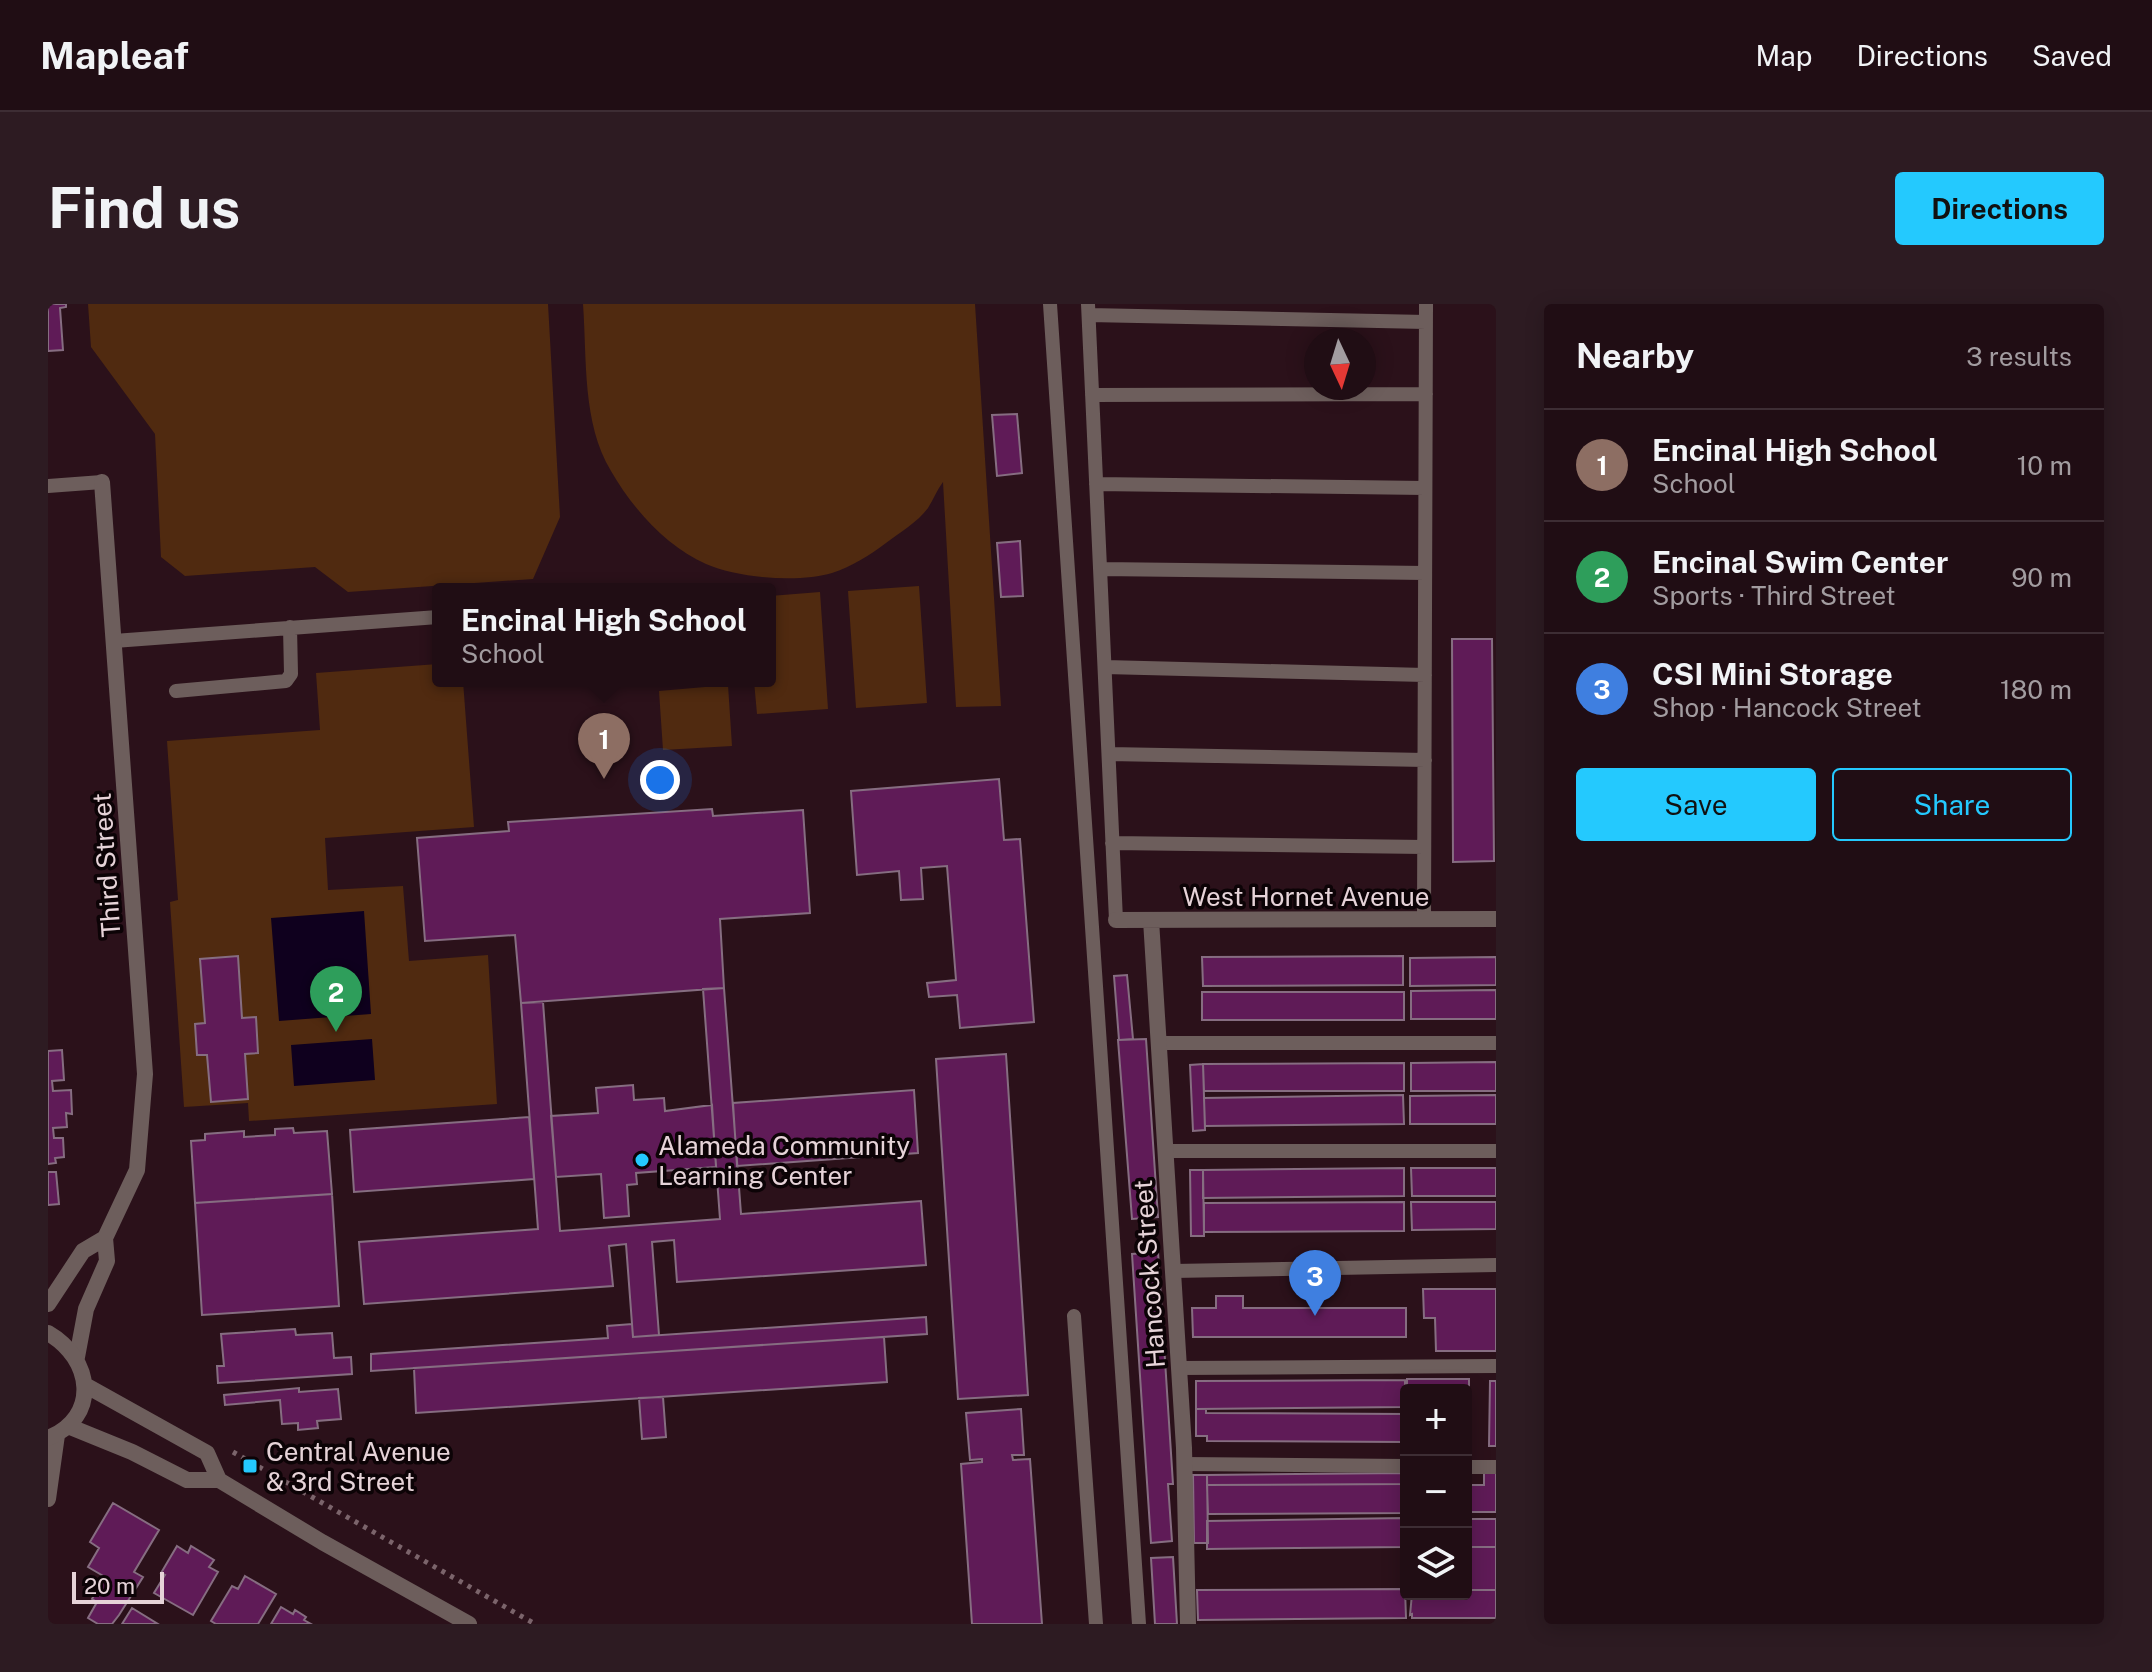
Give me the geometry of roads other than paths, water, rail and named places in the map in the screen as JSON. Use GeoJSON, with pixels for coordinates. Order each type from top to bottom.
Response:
{"type":"FeatureCollection","features":[{"type":"Feature","properties":{"kind":"street","name":"Third Street"},"geometry":{"type":"LineString","coordinates":[[77,1357],[86,1309],[107,1261],[105,1238],[137,1170],[145,1074],[102,482]]}},
{"type":"Feature","properties":{"kind":"street","name":"West Hornet Avenue"},"geometry":{"type":"LineString","coordinates":[[1116,920],[1496,919]]}},
{"type":"Feature","properties":{"kind":"street","name":"Hancock Street"},"geometry":{"type":"LineString","coordinates":[[1151,920],[1179,1368],[1188,1624]]}},
{"type":"Feature","properties":{"kind":"street","name":"Third Street"},"geometry":{"type":"LineString","coordinates":[[48,1304],[83,1251],[105,1238]]}},
{"type":"Feature","properties":{"kind":"street"},"geometry":{"type":"LineString","coordinates":[[48,1333],[64,1342],[77,1357],[85,1385],[77,1414],[58,1433],[48,1499]]}},
{"type":"Feature","properties":{"kind":"street"},"geometry":{"type":"LineString","coordinates":[[85,1385],[207,1453],[219,1480]]}},
{"type":"Feature","properties":{"kind":"street"},"geometry":{"type":"LineString","coordinates":[[58,1433],[132,1452],[187,1480],[219,1480],[469,1624]]}},
{"type":"Feature","properties":{"kind":"lane"},"geometry":{"type":"LineString","coordinates":[[1050,304],[1139,1624]]}},
{"type":"Feature","properties":{"kind":"lane"},"geometry":{"type":"LineString","coordinates":[[1424,919],[1426,304]]}},
{"type":"Feature","properties":{"kind":"lane"},"geometry":{"type":"LineString","coordinates":[[1116,920],[1088,310],[1426,322]]}},
{"type":"Feature","properties":{"kind":"lane"},"geometry":{"type":"LineString","coordinates":[[1092,395],[1426,394]]}},
{"type":"Feature","properties":{"kind":"lane"},"geometry":{"type":"LineString","coordinates":[[48,486],[102,482]]}},
{"type":"Feature","properties":{"kind":"lane"},"geometry":{"type":"LineString","coordinates":[[1096,484],[1425,488]]}},
{"type":"Feature","properties":{"kind":"lane"},"geometry":{"type":"LineString","coordinates":[[1100,569],[1425,573]]}},
{"type":"Feature","properties":{"kind":"lane"},"geometry":{"type":"LineString","coordinates":[[114,641],[432,617]]}},
{"type":"Feature","properties":{"kind":"lane"},"geometry":{"type":"LineString","coordinates":[[176,691],[286,681],[291,674],[290,627]]}},
{"type":"Feature","properties":{"kind":"lane"},"geometry":{"type":"LineString","coordinates":[[1105,667],[1425,675]]}},
{"type":"Feature","properties":{"kind":"lane"},"geometry":{"type":"LineString","coordinates":[[1109,754],[1425,760]]}},
{"type":"Feature","properties":{"kind":"lane"},"geometry":{"type":"LineString","coordinates":[[1112,843],[1424,847]]}},
{"type":"Feature","properties":{"kind":"lane"},"geometry":{"type":"LineString","coordinates":[[1158,1043],[1496,1043]]}},
{"type":"Feature","properties":{"kind":"lane"},"geometry":{"type":"LineString","coordinates":[[1165,1151],[1496,1151]]}},
{"type":"Feature","properties":{"kind":"lane"},"geometry":{"type":"LineString","coordinates":[[1173,1271],[1496,1265]]}},
{"type":"Feature","properties":{"kind":"lane"},"geometry":{"type":"LineString","coordinates":[[1074,1316],[1096,1624]]}},
{"type":"Feature","properties":{"kind":"lane"},"geometry":{"type":"LineString","coordinates":[[1179,1368],[1496,1366]]}},
{"type":"Feature","properties":{"kind":"lane"},"geometry":{"type":"LineString","coordinates":[[1184,1464],[1400,1466]]}},
{"type":"Feature","properties":{"kind":"lane"},"geometry":{"type":"LineString","coordinates":[[1472,1467],[1496,1467]]}},
{"type":"Feature","properties":{"kind":"place","name":"Encinal High School"},"geometry":{"type":"Point","coordinates":[604,779]}},
{"type":"Feature","properties":{"kind":"place","name":"Encinal Swim Center"},"geometry":{"type":"Point","coordinates":[336,1032]}},
{"type":"Feature","properties":{"kind":"place","name":"Alameda Community Learning Center"},"geometry":{"type":"Point","coordinates":[642,1160]}},
{"type":"Feature","properties":{"kind":"place","name":"CSI Mini Storage"},"geometry":{"type":"Point","coordinates":[1315,1316]}},
{"type":"Feature","properties":{"kind":"place","name":"Central Avenue & 3rd Street"},"geometry":{"type":"Point","coordinates":[250,1466]}}]}
